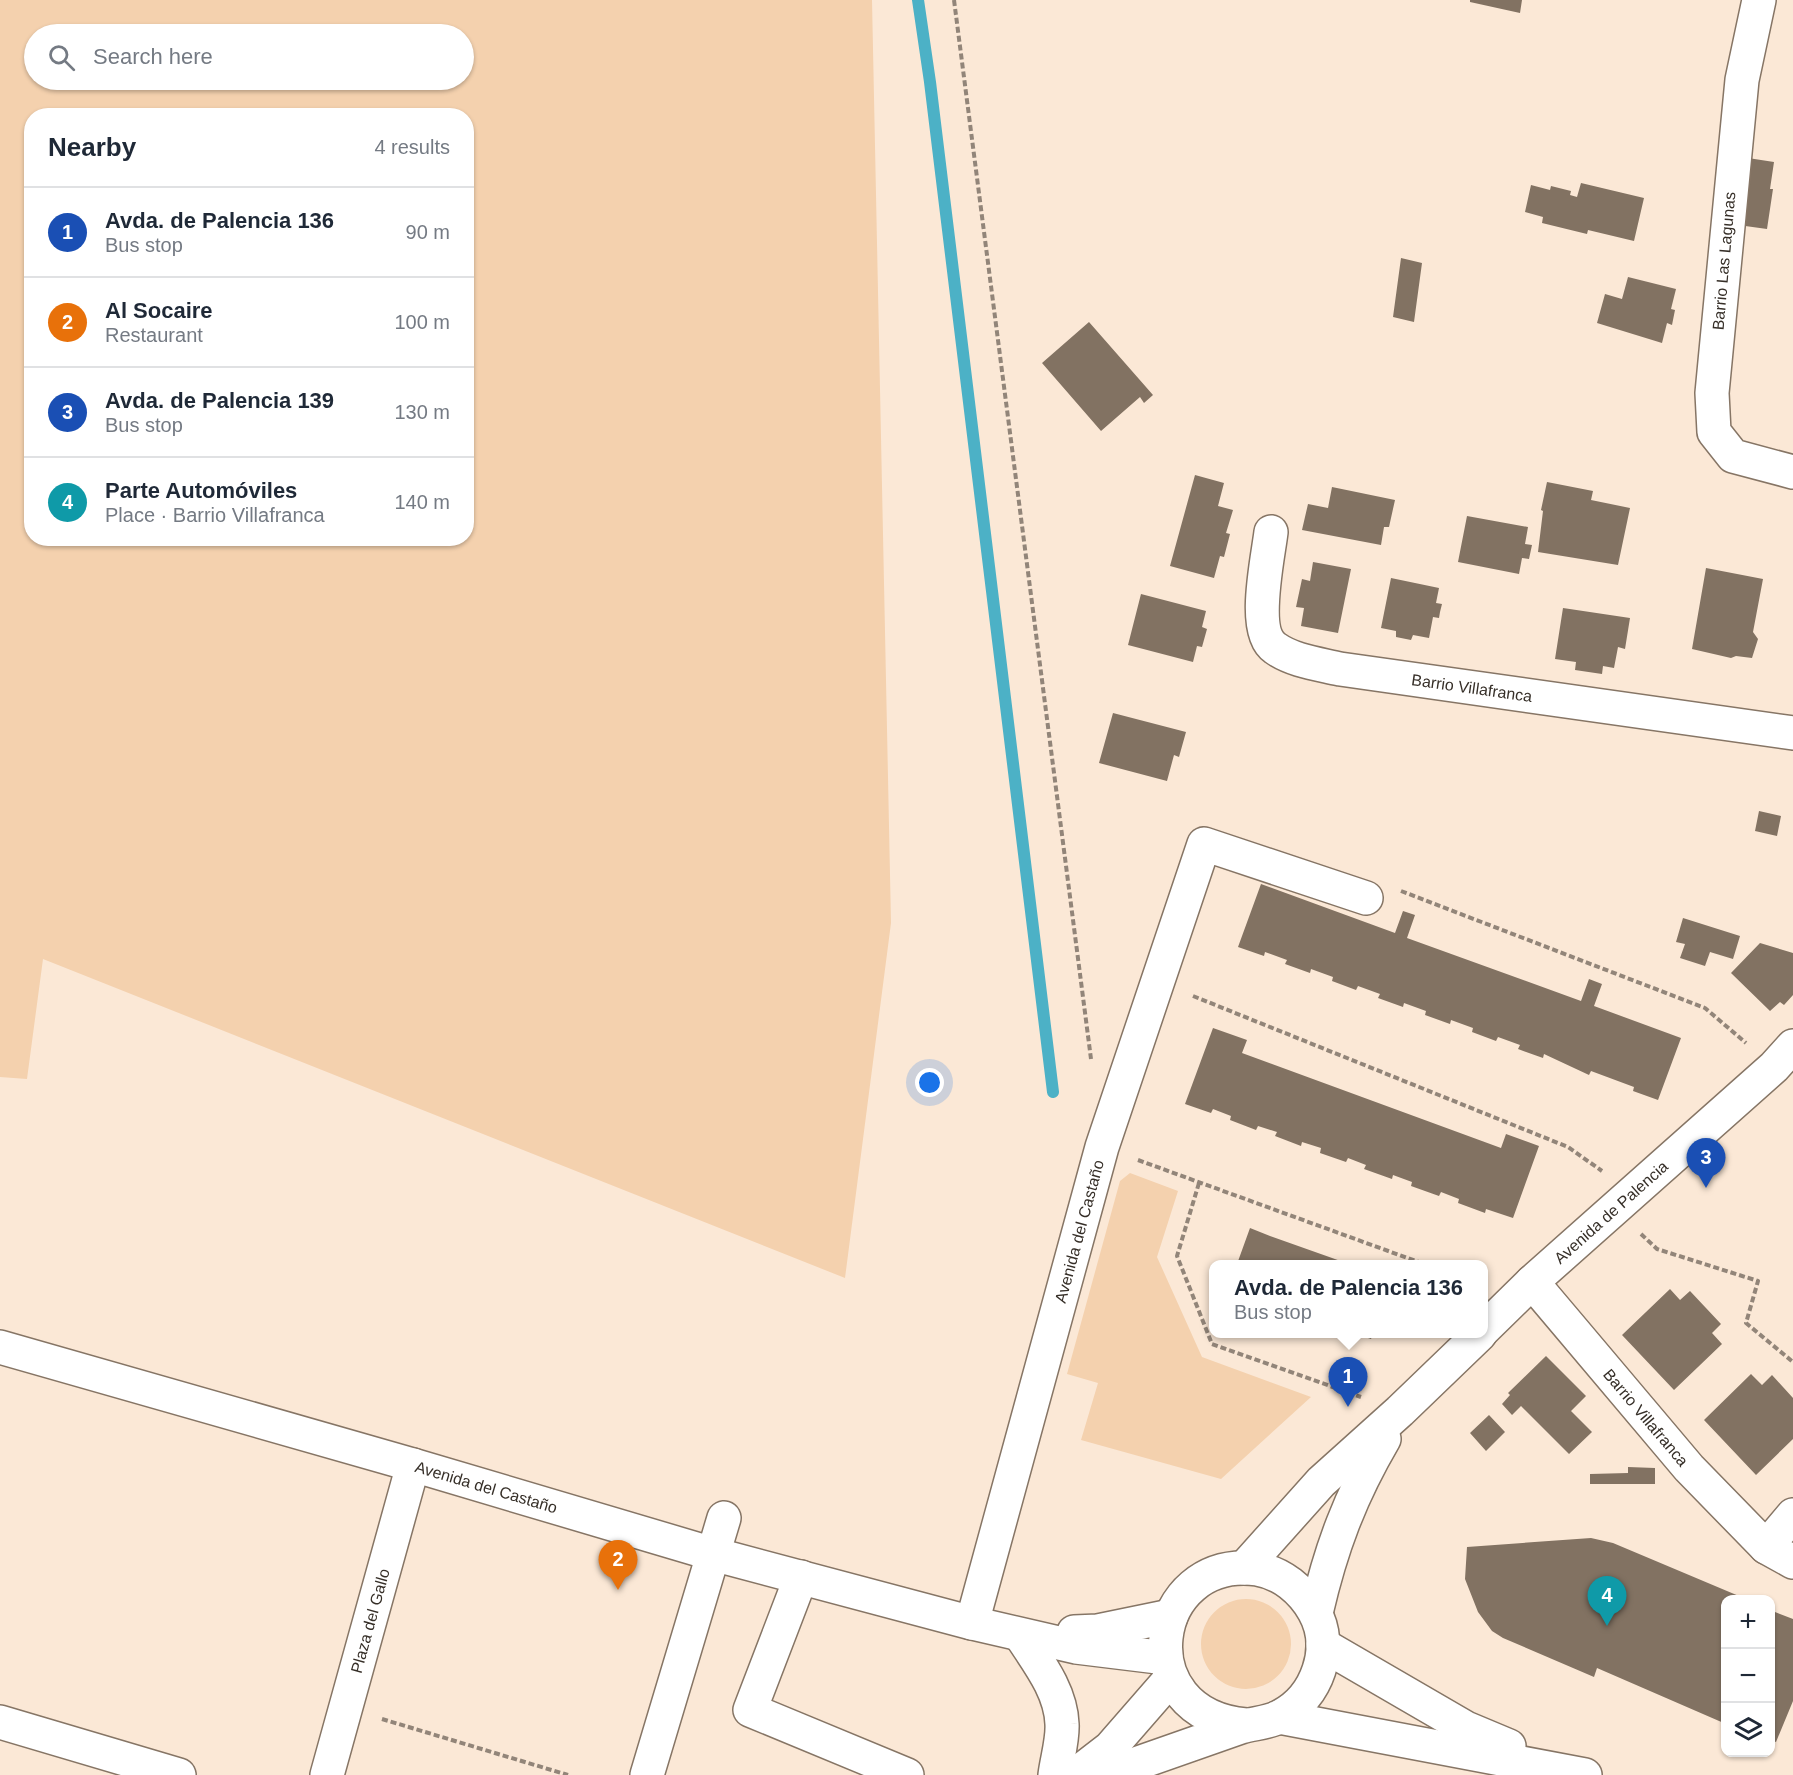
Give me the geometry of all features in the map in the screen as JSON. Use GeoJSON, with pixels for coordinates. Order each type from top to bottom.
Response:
{"type":"FeatureCollection","features":[{"type":"Feature","properties":{"kind":"main road","name":"Barrio Las Lagunas"},"geometry":{"type":"LineString","coordinates":[[1759,0],[1742,80],[1712,393],[1714,432],[1733,456],[1793,472]]}},
{"type":"Feature","properties":{"kind":"main road","name":"Barrio Villafranca"},"geometry":{"type":"LineString","coordinates":[[1271,532],[1263,604],[1264,636],[1272,647],[1288,656],[1341,669],[1793,733]]}},
{"type":"Feature","properties":{"kind":"main road","name":"Avenida del Castaño"},"geometry":{"type":"LineString","coordinates":[[972,1623],[1102,1147],[1204,844],[1380,893]]}},
{"type":"Feature","properties":{"kind":"main road","name":"Avenida de Palencia"},"geometry":{"type":"LineString","coordinates":[[1488,1325],[1532,1282],[1783,1057]]}},
{"type":"Feature","properties":{"kind":"main road","name":"Barrio Villafranca"},"geometry":{"type":"LineString","coordinates":[[1532,1282],[1689,1468],[1779,1554],[1793,1515]]}},
{"type":"Feature","properties":{"kind":"main road","name":"Avenida de Palencia"},"geometry":{"type":"LineString","coordinates":[[1400,1411],[1475,1338]]}},
{"type":"Feature","properties":{"kind":"main road","name":"Avenida del Castaño"},"geometry":{"type":"LineString","coordinates":[[0,1347],[413,1465],[713,1554],[1022,1636],[1168,1668]]}},
{"type":"Feature","properties":{"kind":"main road"},"geometry":{"type":"LineString","coordinates":[[1244,1568],[1321,1482],[1400,1411]]}},
{"type":"Feature","properties":{"kind":"main road"},"geometry":{"type":"LineString","coordinates":[[1316,1613],[1327,1564],[1357,1485],[1400,1411]]}},
{"type":"Feature","properties":{"kind":"main road","name":"Plaza del Gallo"},"geometry":{"type":"LineString","coordinates":[[327,1775],[413,1465]]}},
{"type":"Feature","properties":{"kind":"main road"},"geometry":{"type":"LineString","coordinates":[[647,1775],[724,1518]]}},
{"type":"Feature","properties":{"kind":"main road"},"geometry":{"type":"LineString","coordinates":[[1104,1775],[1246,1725],[1279,1717],[1298,1704],[1311,1687],[1320,1667],[1323,1645],[1316,1613],[1304,1595],[1286,1580],[1266,1571],[1244,1568],[1221,1571],[1200,1580],[1183,1596],[1171,1616],[1165,1637],[1168,1668],[1183,1698],[1201,1713],[1223,1723],[1246,1725]]}},
{"type":"Feature","properties":{"kind":"main road"},"geometry":{"type":"LineString","coordinates":[[801,1577],[750,1710],[907,1775]]}},
{"type":"Feature","properties":{"kind":"main road","name":"Avenida del Castaño"},"geometry":{"type":"LineString","coordinates":[[1022,1636],[1098,1631],[1171,1616]]}},
{"type":"Feature","properties":{"kind":"main road"},"geometry":{"type":"LineString","coordinates":[[1022,1636],[1050,1680],[1058,1701],[1062,1724],[1055,1775]]}},
{"type":"Feature","properties":{"kind":"main road"},"geometry":{"type":"LineString","coordinates":[[1323,1645],[1466,1728],[1572,1773]]}},
{"type":"Feature","properties":{"kind":"main road"},"geometry":{"type":"LineString","coordinates":[[1075,1775],[1110,1748],[1168,1668]]}},
{"type":"Feature","properties":{"kind":"main road"},"geometry":{"type":"LineString","coordinates":[[1279,1717],[1572,1773]]}},
{"type":"Feature","properties":{"kind":"main road"},"geometry":{"type":"LineString","coordinates":[[0,1722],[179,1775]]}},
{"type":"Feature","properties":{"kind":"path"},"geometry":{"type":"LineString","coordinates":[[954,0],[1091,1065]]}},
{"type":"Feature","properties":{"kind":"path"},"geometry":{"type":"LineString","coordinates":[[1380,893],[1705,1008],[1783,1057]]}},
{"type":"Feature","properties":{"kind":"path"},"geometry":{"type":"LineString","coordinates":[[1156,981],[1568,1147],[1624,1201],[1657,1249],[1758,1281],[1746,1323],[1793,1362]]}},
{"type":"Feature","properties":{"kind":"path"},"geometry":{"type":"LineString","coordinates":[[1102,1147],[1413,1260]]}},
{"type":"Feature","properties":{"kind":"path"},"geometry":{"type":"LineString","coordinates":[[1199,1183],[1177,1256],[1209,1336]]}},
{"type":"Feature","properties":{"kind":"path"},"geometry":{"type":"LineString","coordinates":[[1210,1338],[1212,1344],[1400,1411]]}},
{"type":"Feature","properties":{"kind":"path"},"geometry":{"type":"LineString","coordinates":[[346,1709],[568,1775]]}},
{"type":"Feature","properties":{"kind":"shaded area"},"geometry":{"type":"Polygon","coordinates":[[[0,0],[872,0],[891,923],[845,1278],[43,959],[27,1079],[0,1077],[0,0]]]}},
{"type":"Feature","properties":{"kind":"shaded area"},"geometry":{"type":"Polygon","coordinates":[[[1130,1173],[1178,1191],[1157,1257],[1202,1357],[1311,1397],[1221,1479],[1081,1440],[1098,1383],[1067,1374],[1120,1181],[1130,1173]]]}},
{"type":"Feature","properties":{"kind":"shaded area"},"geometry":{"type":"Polygon","coordinates":[[[1246,1599],[1263,1603],[1278,1612],[1287,1627],[1291,1644],[1287,1661],[1278,1676],[1263,1685],[1246,1689],[1229,1685],[1214,1676],[1205,1661],[1201,1644],[1205,1627],[1214,1612],[1229,1603],[1246,1599]]]}},
{"type":"Feature","properties":{"kind":"building"},"geometry":{"type":"Polygon","coordinates":[[[1470,0],[1522,0],[1520,13],[1470,2],[1470,0]]]}},
{"type":"Feature","properties":{"kind":"building"},"geometry":{"type":"Polygon","coordinates":[[[1748,158],[1774,162],[1770,189],[1773,189],[1767,229],[1738,225],[1748,158]]]}},
{"type":"Feature","properties":{"kind":"building"},"geometry":{"type":"Polygon","coordinates":[[[1581,183],[1644,198],[1634,241],[1588,230],[1587,234],[1542,223],[1543,217],[1525,212],[1531,185],[1550,190],[1551,186],[1571,191],[1570,195],[1577,197],[1581,183]]]}},
{"type":"Feature","properties":{"kind":"building"},"geometry":{"type":"Polygon","coordinates":[[[1401,258],[1422,263],[1414,322],[1393,317],[1401,258]]]}},
{"type":"Feature","properties":{"kind":"building"},"geometry":{"type":"Polygon","coordinates":[[[1628,277],[1676,289],[1671,309],[1675,310],[1672,325],[1667,323],[1662,343],[1597,323],[1605,294],[1622,299],[1628,277]]]}},
{"type":"Feature","properties":{"kind":"building"},"geometry":{"type":"Polygon","coordinates":[[[1089,322],[1153,395],[1144,403],[1140,397],[1101,431],[1042,363],[1089,322]]]}},
{"type":"Feature","properties":{"kind":"building"},"geometry":{"type":"Polygon","coordinates":[[[1195,475],[1224,483],[1218,506],[1233,510],[1226,533],[1230,534],[1224,557],[1220,556],[1214,578],[1170,566],[1195,475]]]}},
{"type":"Feature","properties":{"kind":"building"},"geometry":{"type":"Polygon","coordinates":[[[1547,482],[1593,491],[1591,500],[1630,508],[1618,565],[1538,552],[1543,511],[1541,510],[1547,482]]]}},
{"type":"Feature","properties":{"kind":"building"},"geometry":{"type":"Polygon","coordinates":[[[1332,487],[1395,500],[1389,527],[1384,527],[1381,545],[1302,530],[1308,504],[1328,508],[1332,487]]]}},
{"type":"Feature","properties":{"kind":"building"},"geometry":{"type":"Polygon","coordinates":[[[1467,516],[1528,527],[1525,544],[1532,545],[1529,559],[1522,558],[1519,574],[1458,562],[1467,516]]]}},
{"type":"Feature","properties":{"kind":"building"},"geometry":{"type":"Polygon","coordinates":[[[1313,562],[1351,569],[1338,633],[1301,626],[1304,608],[1296,607],[1302,579],[1310,581],[1313,562]]]}},
{"type":"Feature","properties":{"kind":"building"},"geometry":{"type":"Polygon","coordinates":[[[1706,568],[1763,579],[1753,632],[1758,639],[1752,658],[1736,656],[1731,658],[1692,649],[1706,568]]]}},
{"type":"Feature","properties":{"kind":"building"},"geometry":{"type":"Polygon","coordinates":[[[1391,578],[1439,588],[1436,603],[1442,604],[1439,618],[1433,617],[1429,638],[1413,635],[1411,640],[1396,637],[1396,631],[1381,628],[1391,578]]]}},
{"type":"Feature","properties":{"kind":"building"},"geometry":{"type":"Polygon","coordinates":[[[1141,594],[1206,611],[1202,627],[1207,629],[1202,647],[1197,646],[1193,662],[1128,645],[1141,594]]]}},
{"type":"Feature","properties":{"kind":"building"},"geometry":{"type":"Polygon","coordinates":[[[1563,608],[1630,618],[1625,649],[1618,647],[1614,668],[1603,666],[1602,674],[1575,670],[1576,662],[1555,659],[1563,608]]]}},
{"type":"Feature","properties":{"kind":"building"},"geometry":{"type":"Polygon","coordinates":[[[1113,713],[1186,732],[1179,757],[1174,755],[1167,781],[1099,763],[1113,713]]]}},
{"type":"Feature","properties":{"kind":"building"},"geometry":{"type":"Polygon","coordinates":[[[1759,811],[1781,816],[1777,836],[1755,831],[1759,811]]]}},
{"type":"Feature","properties":{"kind":"building"},"geometry":{"type":"Polygon","coordinates":[[[1261,884],[1395,933],[1403,911],[1415,915],[1407,938],[1581,1001],[1589,979],[1602,984],[1594,1006],[1681,1038],[1658,1100],[1633,1091],[1634,1087],[1591,1071],[1589,1075],[1544,1054],[1543,1058],[1518,1049],[1520,1045],[1498,1037],[1496,1041],[1472,1032],[1473,1028],[1451,1020],[1450,1024],[1425,1015],[1426,1011],[1404,1003],[1403,1007],[1378,998],[1380,994],[1358,986],[1356,990],[1332,981],[1333,977],[1311,969],[1310,973],[1285,964],[1287,960],[1265,952],[1264,956],[1238,947],[1261,884]]]}},
{"type":"Feature","properties":{"kind":"building"},"geometry":{"type":"Polygon","coordinates":[[[1683,918],[1740,936],[1733,959],[1710,952],[1705,966],[1680,958],[1685,944],[1676,942],[1683,918]]]}},
{"type":"Feature","properties":{"kind":"building"},"geometry":{"type":"Polygon","coordinates":[[[1760,943],[1793,953],[1793,995],[1784,1005],[1780,1002],[1770,1011],[1731,973],[1760,943]]]}},
{"type":"Feature","properties":{"kind":"building"},"geometry":{"type":"Polygon","coordinates":[[[1213,1028],[1247,1040],[1242,1053],[1501,1148],[1506,1134],[1539,1146],[1513,1218],[1486,1209],[1485,1213],[1458,1203],[1459,1199],[1441,1192],[1439,1196],[1411,1186],[1412,1182],[1393,1175],[1392,1179],[1364,1169],[1366,1165],[1348,1158],[1346,1162],[1320,1153],[1321,1148],[1302,1142],[1301,1146],[1275,1136],[1277,1132],[1258,1126],[1256,1130],[1230,1120],[1231,1116],[1213,1109],[1211,1113],[1185,1104],[1213,1028]]]}},
{"type":"Feature","properties":{"kind":"building"},"geometry":{"type":"Polygon","coordinates":[[[1250,1228],[1338,1260],[1238,1260],[1250,1228]]]}},
{"type":"Feature","properties":{"kind":"building"},"geometry":{"type":"Polygon","coordinates":[[[1670,1289],[1680,1300],[1690,1291],[1721,1324],[1712,1333],[1722,1344],[1674,1390],[1622,1335],[1670,1289]]]}},
{"type":"Feature","properties":{"kind":"building"},"geometry":{"type":"Polygon","coordinates":[[[1546,1356],[1586,1396],[1571,1411],[1592,1432],[1569,1454],[1521,1406],[1512,1415],[1502,1404],[1510,1395],[1508,1393],[1546,1356]]]}},
{"type":"Feature","properties":{"kind":"building"},"geometry":{"type":"Polygon","coordinates":[[[1751,1374],[1762,1385],[1772,1375],[1793,1398],[1793,1439],[1756,1475],[1704,1420],[1751,1374]]]}},
{"type":"Feature","properties":{"kind":"building"},"geometry":{"type":"Polygon","coordinates":[[[1489,1415],[1505,1432],[1486,1451],[1470,1433],[1489,1415]]]}},
{"type":"Feature","properties":{"kind":"building"},"geometry":{"type":"Polygon","coordinates":[[[1628,1467],[1655,1468],[1655,1484],[1590,1484],[1590,1474],[1628,1473],[1628,1467]]]}},
{"type":"Feature","properties":{"kind":"building"},"geometry":{"type":"Polygon","coordinates":[[[1591,1538],[1613,1543],[1736,1595],[1721,1595],[1721,1722],[1597,1668],[1594,1677],[1503,1638],[1492,1631],[1478,1612],[1465,1579],[1467,1547],[1591,1538]]]}},
{"type":"Feature","properties":{"kind":"building"},"geometry":{"type":"Polygon","coordinates":[[[1775,1612],[1793,1619],[1793,1701],[1776,1742],[1775,1612]]]}},
{"type":"Feature","properties":{"kind":"waterway"},"geometry":{"type":"LineString","coordinates":[[918,0],[930,82],[1053,1092]]}},
{"type":"Feature","properties":{"kind":"place","name":"Avda. de Palencia 139"},"geometry":{"type":"Point","coordinates":[1706,1188]}},
{"type":"Feature","properties":{"kind":"place","name":"Avda. de Palencia 136"},"geometry":{"type":"Point","coordinates":[1348,1407]}},
{"type":"Feature","properties":{"kind":"place","name":"Al Socaire"},"geometry":{"type":"Point","coordinates":[618,1590]}},
{"type":"Feature","properties":{"kind":"place","name":"Parte Automóviles"},"geometry":{"type":"Point","coordinates":[1607,1626]}}]}
